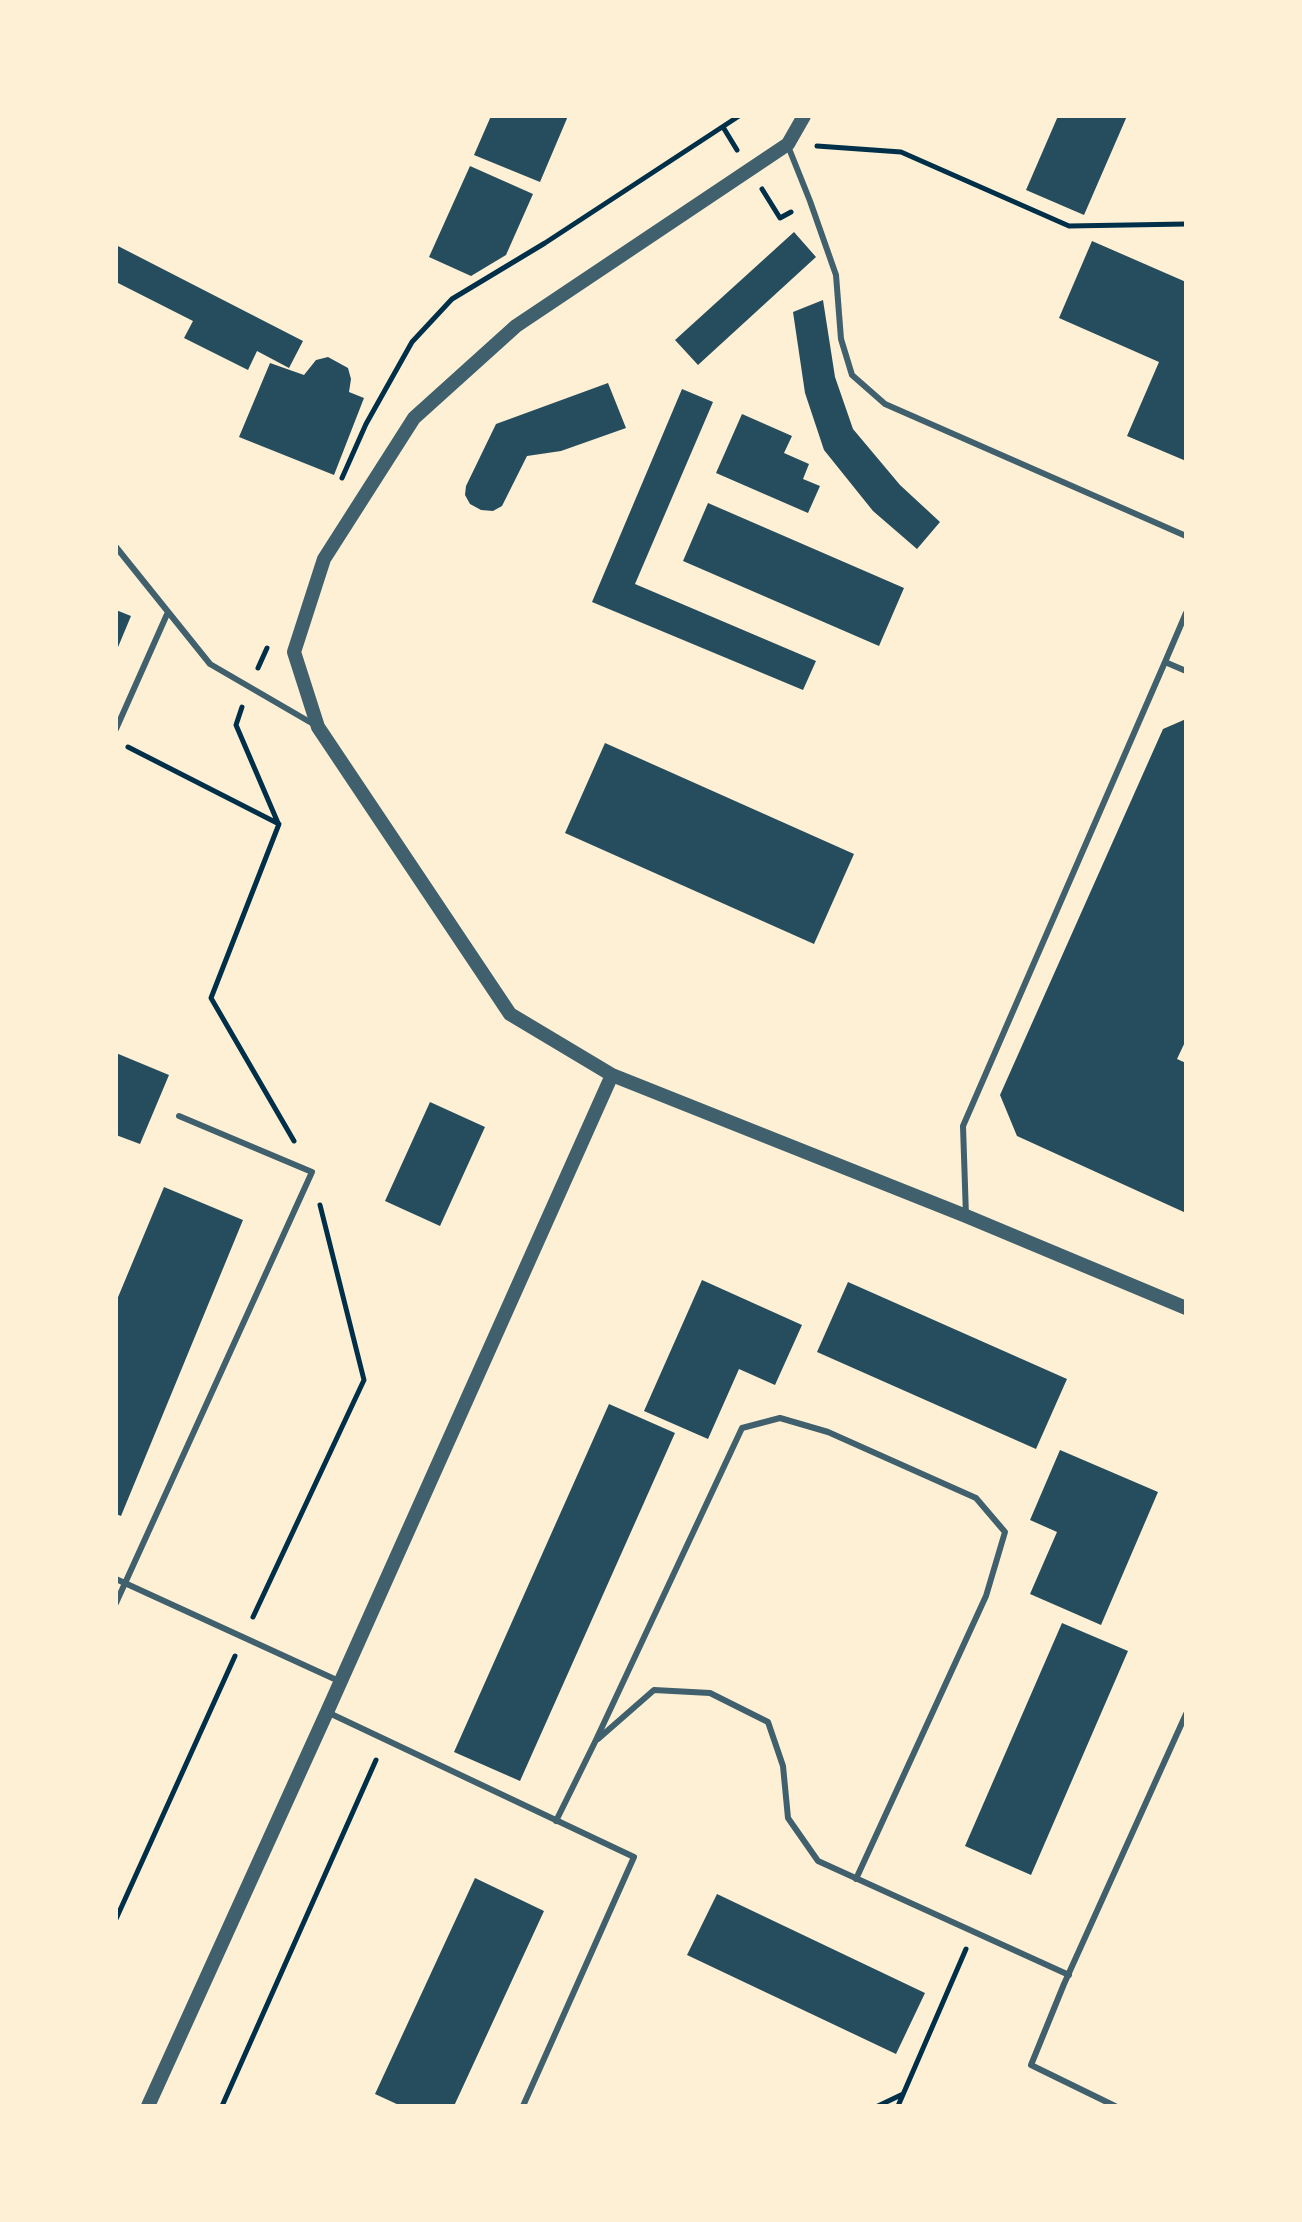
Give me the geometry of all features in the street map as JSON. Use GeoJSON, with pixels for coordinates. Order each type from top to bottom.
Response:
{"type":"FeatureCollection","features":[{"type":"Feature","properties":{"kind":"street"},"geometry":{"type":"LineString","coordinates":[[804,116],[788,144],[516,326],[414,418],[324,559],[294,652],[318,727],[510,1014],[612,1075],[966,1216],[1186,1308]]}},
{"type":"Feature","properties":{"kind":"street"},"geometry":{"type":"LineString","coordinates":[[148,2106],[612,1075]]}},
{"type":"Feature","properties":{"kind":"lane"},"geometry":{"type":"LineString","coordinates":[[788,144],[836,275],[841,339],[852,375],[885,404],[1186,536]]}},
{"type":"Feature","properties":{"kind":"lane"},"geometry":{"type":"LineString","coordinates":[[116,547],[210,664],[318,727]]}},
{"type":"Feature","properties":{"kind":"lane"},"geometry":{"type":"LineString","coordinates":[[116,729],[168,612]]}},
{"type":"Feature","properties":{"kind":"lane"},"geometry":{"type":"LineString","coordinates":[[966,1216],[963,1126],[1186,613]]}},
{"type":"Feature","properties":{"kind":"lane"},"geometry":{"type":"LineString","coordinates":[[1165,662],[1186,671]]}},
{"type":"Feature","properties":{"kind":"lane"},"geometry":{"type":"LineString","coordinates":[[116,1603],[312,1172],[179,1116]]}},
{"type":"Feature","properties":{"kind":"lane"},"geometry":{"type":"LineString","coordinates":[[556,1821],[742,1428],[780,1418],[816,1428],[976,1498],[1005,1532],[986,1596],[856,1879]]}},
{"type":"Feature","properties":{"kind":"lane"},"geometry":{"type":"LineString","coordinates":[[116,1579],[341,1682]]}},
{"type":"Feature","properties":{"kind":"lane"},"geometry":{"type":"LineString","coordinates":[[595,1742],[654,1690],[710,1693],[768,1722],[783,1766],[788,1818],[818,1861],[1069,1975]]}},
{"type":"Feature","properties":{"kind":"lane"},"geometry":{"type":"LineString","coordinates":[[327,1712],[634,1857],[523,2106]]}},
{"type":"Feature","properties":{"kind":"lane"},"geometry":{"type":"LineString","coordinates":[[1115,2106],[1031,2065],[1186,1714]]}},
{"type":"Feature","properties":{"kind":"path"},"geometry":{"type":"LineString","coordinates":[[788,144],[901,152],[1069,226],[1186,224]]}},
{"type":"Feature","properties":{"kind":"path"},"geometry":{"type":"LineString","coordinates":[[222,2106],[385,1740]]}},
{"type":"Feature","properties":{"kind":"path"},"geometry":{"type":"LineString","coordinates":[[898,2106],[974,1932]]}},
{"type":"Feature","properties":{"kind":"path"},"geometry":{"type":"LineString","coordinates":[[878,2106],[904,2094]]}},
{"type":"Feature","properties":{"kind":"building"},"geometry":{"type":"Polygon","coordinates":[[[491,116],[568,116],[540,182],[474,155],[491,116]]]}},
{"type":"Feature","properties":{"kind":"building"},"geometry":{"type":"Polygon","coordinates":[[[1058,116],[1127,116],[1084,215],[1026,190],[1058,116]]]}},
{"type":"Feature","properties":{"kind":"building"},"geometry":{"type":"Polygon","coordinates":[[[470,166],[533,194],[506,255],[471,276],[429,257],[470,166]]]}},
{"type":"Feature","properties":{"kind":"building"},"geometry":{"type":"Polygon","coordinates":[[[794,232],[816,257],[698,365],[675,340],[794,232]]]}},
{"type":"Feature","properties":{"kind":"building"},"geometry":{"type":"Polygon","coordinates":[[[1092,241],[1186,282],[1186,461],[1127,436],[1159,362],[1059,318],[1092,241]]]}},
{"type":"Feature","properties":{"kind":"building"},"geometry":{"type":"Polygon","coordinates":[[[116,245],[303,341],[289,368],[257,351],[248,370],[184,338],[193,321],[116,282],[116,245]]]}},
{"type":"Feature","properties":{"kind":"building"},"geometry":{"type":"Polygon","coordinates":[[[823,300],[835,377],[853,429],[900,485],[940,522],[917,549],[873,511],[824,450],[805,393],[793,312],[823,300]]]}},
{"type":"Feature","properties":{"kind":"building"},"geometry":{"type":"Polygon","coordinates":[[[328,357],[348,368],[351,379],[349,392],[364,398],[334,475],[239,437],[270,363],[304,375],[316,360],[328,357]]]}},
{"type":"Feature","properties":{"kind":"building"},"geometry":{"type":"Polygon","coordinates":[[[608,383],[626,428],[561,451],[527,456],[502,506],[493,511],[481,510],[470,504],[465,495],[466,486],[496,424],[608,383]]]}},
{"type":"Feature","properties":{"kind":"building"},"geometry":{"type":"Polygon","coordinates":[[[682,389],[713,402],[635,584],[816,661],[803,690],[592,602],[682,389]]]}},
{"type":"Feature","properties":{"kind":"building"},"geometry":{"type":"Polygon","coordinates":[[[742,414],[792,436],[784,453],[809,464],[803,479],[820,486],[808,513],[716,473],[742,414]]]}},
{"type":"Feature","properties":{"kind":"building"},"geometry":{"type":"Polygon","coordinates":[[[708,503],[904,588],[879,646],[683,561],[708,503]]]}},
{"type":"Feature","properties":{"kind":"building"},"geometry":{"type":"Polygon","coordinates":[[[116,610],[131,616],[116,652],[116,610]]]}},
{"type":"Feature","properties":{"kind":"building"},"geometry":{"type":"Polygon","coordinates":[[[1186,719],[1186,1040],[1177,1059],[1186,1063],[1186,1213],[1017,1136],[1000,1095],[1163,729],[1186,719]]]}},
{"type":"Feature","properties":{"kind":"building"},"geometry":{"type":"Polygon","coordinates":[[[605,743],[854,854],[814,944],[565,833],[605,743]]]}},
{"type":"Feature","properties":{"kind":"building"},"geometry":{"type":"Polygon","coordinates":[[[116,1053],[169,1075],[140,1144],[116,1135],[116,1053]]]}},
{"type":"Feature","properties":{"kind":"building"},"geometry":{"type":"Polygon","coordinates":[[[430,1102],[485,1127],[440,1226],[385,1201],[430,1102]]]}},
{"type":"Feature","properties":{"kind":"building"},"geometry":{"type":"Polygon","coordinates":[[[164,1187],[243,1220],[121,1516],[116,1514],[116,1302],[164,1187]]]}},
{"type":"Feature","properties":{"kind":"building"},"geometry":{"type":"Polygon","coordinates":[[[702,1280],[802,1325],[775,1385],[739,1369],[708,1439],[644,1411],[702,1280]]]}},
{"type":"Feature","properties":{"kind":"building"},"geometry":{"type":"Polygon","coordinates":[[[848,1282],[1067,1379],[1036,1449],[817,1352],[848,1282]]]}},
{"type":"Feature","properties":{"kind":"building"},"geometry":{"type":"Polygon","coordinates":[[[609,1404],[675,1433],[520,1781],[454,1752],[609,1404]]]}},
{"type":"Feature","properties":{"kind":"building"},"geometry":{"type":"Polygon","coordinates":[[[1060,1450],[1158,1492],[1101,1625],[1030,1594],[1057,1532],[1030,1520],[1060,1450]]]}},
{"type":"Feature","properties":{"kind":"building"},"geometry":{"type":"Polygon","coordinates":[[[1062,1623],[1128,1651],[1031,1875],[965,1846],[1062,1623]]]}},
{"type":"Feature","properties":{"kind":"building"},"geometry":{"type":"Polygon","coordinates":[[[475,1878],[544,1911],[454,2106],[401,2106],[375,2094],[475,1878]]]}},
{"type":"Feature","properties":{"kind":"building"},"geometry":{"type":"Polygon","coordinates":[[[717,1894],[925,1993],[896,2054],[687,1955],[717,1894]]]}}]}
